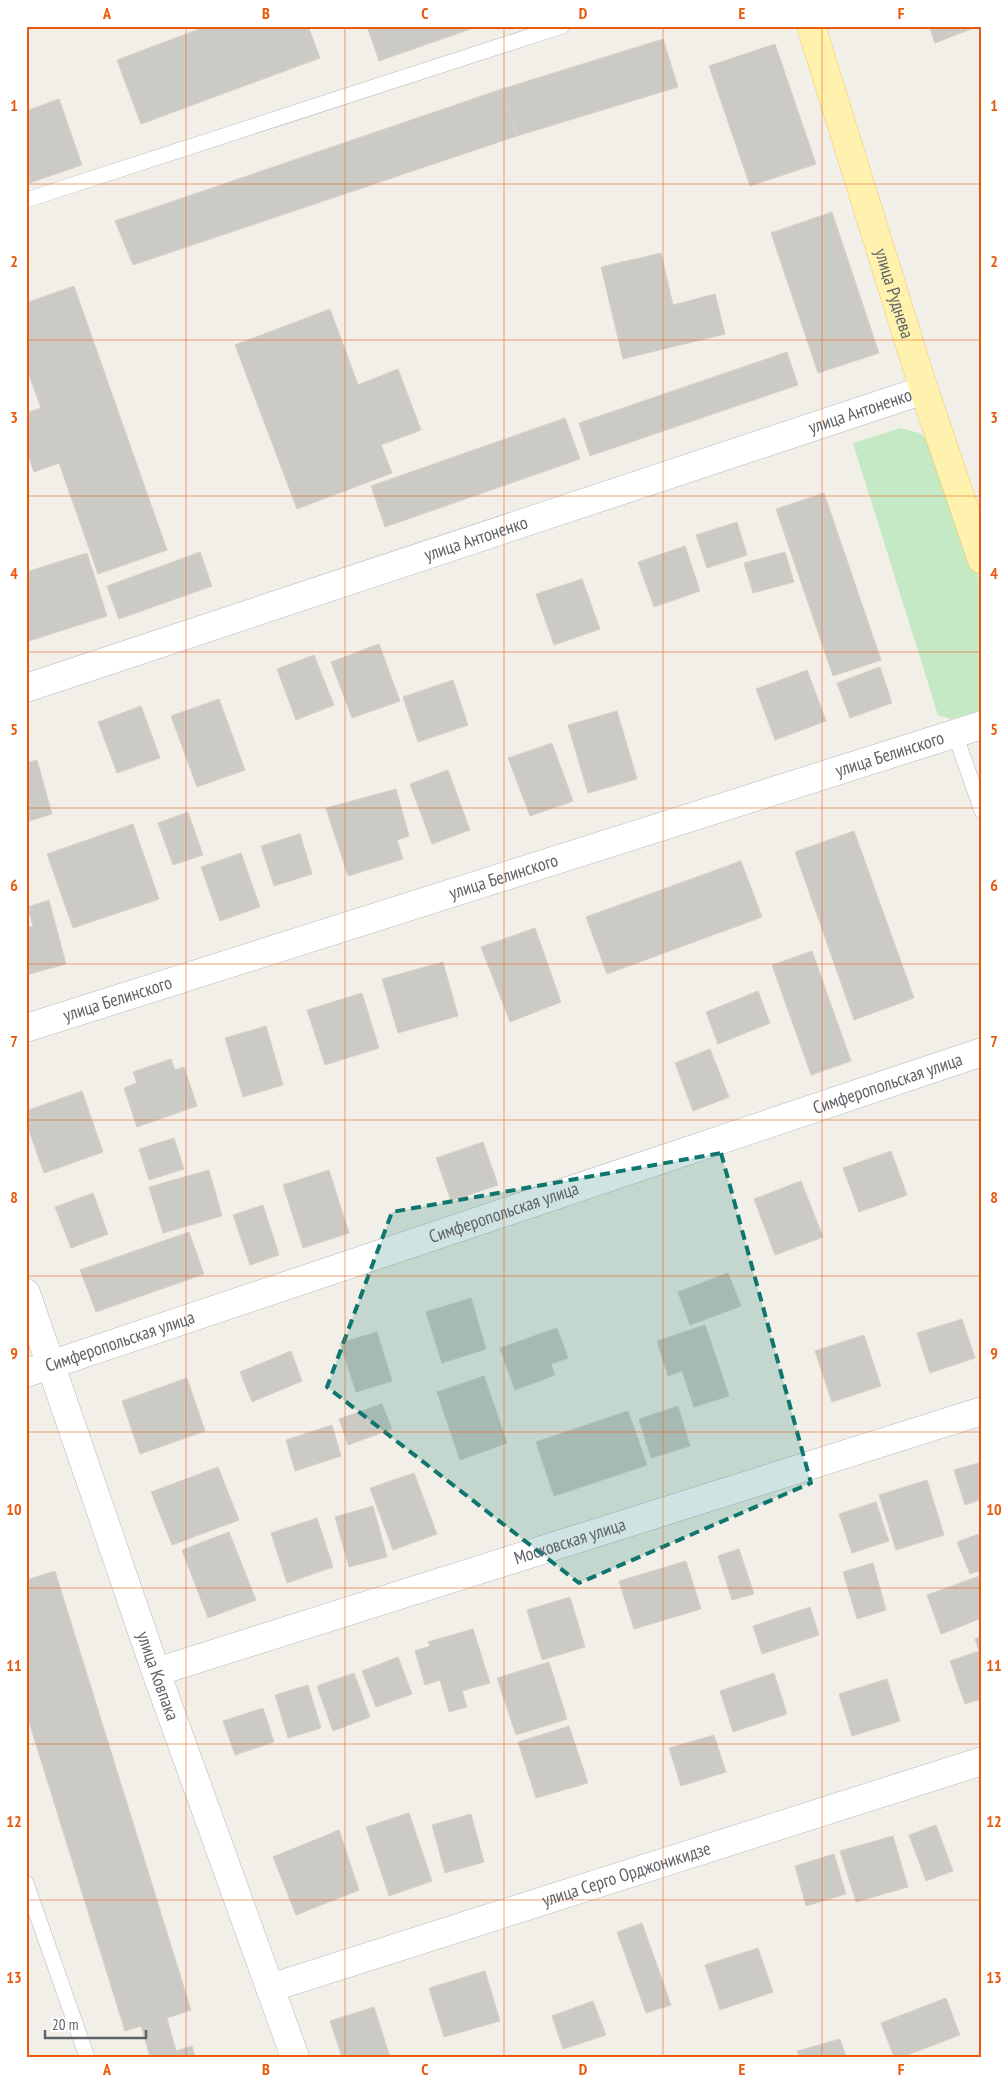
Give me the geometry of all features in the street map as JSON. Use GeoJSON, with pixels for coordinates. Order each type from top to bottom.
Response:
{"type":"FeatureCollection","features":[{"type":"Feature","properties":{"kind":"main road","name":"улица Руднева"},"geometry":{"type":"LineString","coordinates":[[811,26],[924,390],[982,560]]}},
{"type":"Feature","properties":{"kind":"street","name":"улица Антоненко"},"geometry":{"type":"LineString","coordinates":[[26,688],[924,390]]}},
{"type":"Feature","properties":{"kind":"street","name":"улица Белинского"},"geometry":{"type":"LineString","coordinates":[[26,1028],[982,725]]}},
{"type":"Feature","properties":{"kind":"street","name":"Симферопольская улица"},"geometry":{"type":"LineString","coordinates":[[38,1369],[982,1052]]}},
{"type":"Feature","properties":{"kind":"street","name":"улица Ковпака"},"geometry":{"type":"LineString","coordinates":[[26,1294],[38,1369],[156,1672],[295,2057]]}},
{"type":"Feature","properties":{"kind":"street","name":"Московская улица"},"geometry":{"type":"LineString","coordinates":[[156,1672],[982,1411]]}},
{"type":"Feature","properties":{"kind":"street","name":"улица Серго Орджоникидзе"},"geometry":{"type":"LineString","coordinates":[[270,1988],[982,1761]]}},
{"type":"Feature","properties":{"kind":"lane"},"geometry":{"type":"LineString","coordinates":[[26,200],[562,26]]}},
{"type":"Feature","properties":{"kind":"lane"},"geometry":{"type":"LineString","coordinates":[[954,734],[982,811]]}},
{"type":"Feature","properties":{"kind":"lane"},"geometry":{"type":"LineString","coordinates":[[26,1883],[87,2057]]}},
{"type":"Feature","properties":{"kind":"highlighted area"},"geometry":{"type":"Polygon","coordinates":[[[721,1153],[811,1483],[579,1583],[327,1387],[392,1212],[721,1153]]]}},
{"type":"Feature","properties":{"kind":"green space"},"geometry":{"type":"Polygon","coordinates":[[[901,428],[919,433],[933,443],[982,587],[982,710],[951,719],[938,715],[853,443],[901,428]]]}},
{"type":"Feature","properties":{"kind":"building"},"geometry":{"type":"Polygon","coordinates":[[[207,26],[308,26],[320,58],[141,124],[117,60],[207,26]]]}},
{"type":"Feature","properties":{"kind":"building"},"geometry":{"type":"Polygon","coordinates":[[[367,26],[479,26],[379,61],[367,26]]]}},
{"type":"Feature","properties":{"kind":"building"},"geometry":{"type":"Polygon","coordinates":[[[929,26],[979,26],[935,43],[929,26]]]}},
{"type":"Feature","properties":{"kind":"building"},"geometry":{"type":"Polygon","coordinates":[[[663,39],[678,87],[517,136],[502,89],[663,39]]]}},
{"type":"Feature","properties":{"kind":"building"},"geometry":{"type":"Polygon","coordinates":[[[775,44],[816,164],[750,186],[709,66],[775,44]]]}},
{"type":"Feature","properties":{"kind":"building"},"geometry":{"type":"Polygon","coordinates":[[[502,89],[517,136],[133,265],[115,221],[502,89]]]}},
{"type":"Feature","properties":{"kind":"building"},"geometry":{"type":"Polygon","coordinates":[[[59,99],[82,165],[26,184],[26,111],[59,99]]]}},
{"type":"Feature","properties":{"kind":"building"},"geometry":{"type":"Polygon","coordinates":[[[832,212],[879,353],[818,373],[771,233],[832,212]]]}},
{"type":"Feature","properties":{"kind":"building"},"geometry":{"type":"Polygon","coordinates":[[[661,253],[673,305],[715,294],[725,334],[623,359],[601,267],[661,253]]]}},
{"type":"Feature","properties":{"kind":"building"},"geometry":{"type":"Polygon","coordinates":[[[74,286],[167,550],[98,574],[59,463],[34,472],[26,449],[26,413],[41,408],[26,367],[26,303],[74,286]]]}},
{"type":"Feature","properties":{"kind":"building"},"geometry":{"type":"Polygon","coordinates":[[[330,309],[358,385],[398,369],[421,430],[381,445],[392,473],[297,509],[235,345],[330,309]]]}},
{"type":"Feature","properties":{"kind":"building"},"geometry":{"type":"Polygon","coordinates":[[[787,352],[798,385],[590,456],[579,423],[787,352]]]}},
{"type":"Feature","properties":{"kind":"building"},"geometry":{"type":"Polygon","coordinates":[[[565,418],[580,459],[385,527],[371,486],[565,418]]]}},
{"type":"Feature","properties":{"kind":"building"},"geometry":{"type":"Polygon","coordinates":[[[824,493],[881,660],[833,676],[776,509],[824,493]]]}},
{"type":"Feature","properties":{"kind":"building"},"geometry":{"type":"Polygon","coordinates":[[[737,522],[747,555],[707,568],[696,535],[737,522]]]}},
{"type":"Feature","properties":{"kind":"building"},"geometry":{"type":"Polygon","coordinates":[[[685,546],[700,591],[654,607],[638,562],[685,546]]]}},
{"type":"Feature","properties":{"kind":"building"},"geometry":{"type":"Polygon","coordinates":[[[200,552],[212,586],[119,619],[107,586],[200,552]]]}},
{"type":"Feature","properties":{"kind":"building"},"geometry":{"type":"Polygon","coordinates":[[[785,552],[794,582],[753,593],[744,563],[785,552]]]}},
{"type":"Feature","properties":{"kind":"building"},"geometry":{"type":"Polygon","coordinates":[[[87,553],[107,616],[26,642],[26,572],[87,553]]]}},
{"type":"Feature","properties":{"kind":"building"},"geometry":{"type":"Polygon","coordinates":[[[582,579],[600,629],[554,645],[536,594],[582,579]]]}},
{"type":"Feature","properties":{"kind":"building"},"geometry":{"type":"Polygon","coordinates":[[[379,644],[400,701],[352,718],[331,662],[379,644]]]}},
{"type":"Feature","properties":{"kind":"building"},"geometry":{"type":"Polygon","coordinates":[[[314,655],[334,705],[296,720],[277,669],[314,655]]]}},
{"type":"Feature","properties":{"kind":"building"},"geometry":{"type":"Polygon","coordinates":[[[880,667],[892,703],[850,718],[837,683],[880,667]]]}},
{"type":"Feature","properties":{"kind":"building"},"geometry":{"type":"Polygon","coordinates":[[[807,670],[826,721],[775,740],[756,689],[807,670]]]}},
{"type":"Feature","properties":{"kind":"building"},"geometry":{"type":"Polygon","coordinates":[[[453,680],[468,725],[418,742],[403,697],[453,680]]]}},
{"type":"Feature","properties":{"kind":"building"},"geometry":{"type":"Polygon","coordinates":[[[219,699],[245,770],[197,787],[171,716],[219,699]]]}},
{"type":"Feature","properties":{"kind":"building"},"geometry":{"type":"Polygon","coordinates":[[[141,706],[160,758],[117,773],[98,722],[141,706]]]}},
{"type":"Feature","properties":{"kind":"building"},"geometry":{"type":"Polygon","coordinates":[[[617,711],[637,779],[588,793],[568,725],[617,711]]]}},
{"type":"Feature","properties":{"kind":"building"},"geometry":{"type":"Polygon","coordinates":[[[552,743],[573,801],[530,816],[508,758],[552,743]]]}},
{"type":"Feature","properties":{"kind":"building"},"geometry":{"type":"Polygon","coordinates":[[[37,760],[52,814],[26,822],[26,763],[37,760]]]}},
{"type":"Feature","properties":{"kind":"building"},"geometry":{"type":"Polygon","coordinates":[[[448,770],[470,830],[432,844],[410,784],[448,770]]]}},
{"type":"Feature","properties":{"kind":"building"},"geometry":{"type":"Polygon","coordinates":[[[396,789],[409,836],[397,840],[403,859],[348,876],[326,808],[396,789]]]}},
{"type":"Feature","properties":{"kind":"building"},"geometry":{"type":"Polygon","coordinates":[[[188,812],[203,855],[173,865],[158,823],[188,812]]]}},
{"type":"Feature","properties":{"kind":"building"},"geometry":{"type":"Polygon","coordinates":[[[133,824],[159,899],[73,928],[47,854],[133,824]]]}},
{"type":"Feature","properties":{"kind":"building"},"geometry":{"type":"Polygon","coordinates":[[[854,831],[914,998],[854,1020],[795,852],[854,831]]]}},
{"type":"Feature","properties":{"kind":"building"},"geometry":{"type":"Polygon","coordinates":[[[300,834],[312,874],[274,886],[261,846],[300,834]]]}},
{"type":"Feature","properties":{"kind":"building"},"geometry":{"type":"Polygon","coordinates":[[[241,853],[260,907],[220,921],[201,867],[241,853]]]}},
{"type":"Feature","properties":{"kind":"building"},"geometry":{"type":"Polygon","coordinates":[[[741,861],[762,917],[607,974],[586,917],[741,861]]]}},
{"type":"Feature","properties":{"kind":"building"},"geometry":{"type":"Polygon","coordinates":[[[49,900],[66,964],[26,975],[26,928],[33,926],[28,907],[49,900]]]}},
{"type":"Feature","properties":{"kind":"building"},"geometry":{"type":"Polygon","coordinates":[[[535,928],[561,1002],[510,1022],[481,947],[535,928]]]}},
{"type":"Feature","properties":{"kind":"building"},"geometry":{"type":"Polygon","coordinates":[[[812,951],[851,1061],[811,1075],[772,965],[812,951]]]}},
{"type":"Feature","properties":{"kind":"building"},"geometry":{"type":"Polygon","coordinates":[[[443,962],[458,1016],[398,1033],[382,979],[443,962]]]}},
{"type":"Feature","properties":{"kind":"building"},"geometry":{"type":"Polygon","coordinates":[[[758,991],[770,1023],[718,1044],[706,1012],[758,991]]]}},
{"type":"Feature","properties":{"kind":"building"},"geometry":{"type":"Polygon","coordinates":[[[362,993],[379,1048],[325,1065],[307,1010],[362,993]]]}},
{"type":"Feature","properties":{"kind":"building"},"geometry":{"type":"Polygon","coordinates":[[[266,1026],[283,1085],[243,1097],[225,1038],[266,1026]]]}},
{"type":"Feature","properties":{"kind":"building"},"geometry":{"type":"Polygon","coordinates":[[[710,1049],[729,1097],[693,1111],[675,1063],[710,1049]]]}},
{"type":"Feature","properties":{"kind":"building"},"geometry":{"type":"Polygon","coordinates":[[[171,1059],[175,1070],[184,1067],[197,1106],[137,1127],[124,1088],[137,1083],[133,1072],[171,1059]]]}},
{"type":"Feature","properties":{"kind":"building"},"geometry":{"type":"Polygon","coordinates":[[[82,1091],[103,1152],[44,1173],[26,1122],[26,1111],[82,1091]]]}},
{"type":"Feature","properties":{"kind":"building"},"geometry":{"type":"Polygon","coordinates":[[[174,1138],[184,1169],[149,1180],[139,1149],[174,1138]]]}},
{"type":"Feature","properties":{"kind":"building"},"geometry":{"type":"Polygon","coordinates":[[[483,1142],[498,1185],[451,1201],[436,1158],[483,1142]]]}},
{"type":"Feature","properties":{"kind":"building"},"geometry":{"type":"Polygon","coordinates":[[[891,1151],[907,1195],[859,1212],[843,1168],[891,1151]]]}},
{"type":"Feature","properties":{"kind":"building"},"geometry":{"type":"Polygon","coordinates":[[[209,1170],[222,1216],[163,1233],[149,1187],[209,1170]]]}},
{"type":"Feature","properties":{"kind":"building"},"geometry":{"type":"Polygon","coordinates":[[[329,1170],[349,1233],[303,1248],[283,1185],[329,1170]]]}},
{"type":"Feature","properties":{"kind":"building"},"geometry":{"type":"Polygon","coordinates":[[[801,1181],[823,1237],[775,1255],[754,1199],[801,1181]]]}},
{"type":"Feature","properties":{"kind":"building"},"geometry":{"type":"Polygon","coordinates":[[[93,1193],[108,1234],[71,1248],[55,1207],[93,1193]]]}},
{"type":"Feature","properties":{"kind":"building"},"geometry":{"type":"Polygon","coordinates":[[[263,1205],[279,1255],[250,1265],[233,1215],[263,1205]]]}},
{"type":"Feature","properties":{"kind":"building"},"geometry":{"type":"Polygon","coordinates":[[[189,1232],[204,1274],[96,1312],[80,1270],[189,1232]]]}},
{"type":"Feature","properties":{"kind":"building"},"geometry":{"type":"Polygon","coordinates":[[[728,1273],[741,1306],[690,1325],[678,1292],[728,1273]]]}},
{"type":"Feature","properties":{"kind":"building"},"geometry":{"type":"Polygon","coordinates":[[[471,1298],[486,1349],[442,1363],[426,1312],[471,1298]]]}},
{"type":"Feature","properties":{"kind":"building"},"geometry":{"type":"Polygon","coordinates":[[[962,1319],[975,1358],[930,1373],[917,1333],[962,1319]]]}},
{"type":"Feature","properties":{"kind":"building"},"geometry":{"type":"Polygon","coordinates":[[[705,1325],[729,1396],[694,1407],[682,1371],[668,1376],[657,1341],[705,1325]]]}},
{"type":"Feature","properties":{"kind":"building"},"geometry":{"type":"Polygon","coordinates":[[[557,1328],[568,1358],[551,1364],[555,1375],[515,1390],[500,1348],[557,1328]]]}},
{"type":"Feature","properties":{"kind":"building"},"geometry":{"type":"Polygon","coordinates":[[[377,1332],[392,1381],[356,1392],[340,1343],[377,1332]]]}},
{"type":"Feature","properties":{"kind":"building"},"geometry":{"type":"Polygon","coordinates":[[[864,1335],[881,1386],[832,1402],[815,1351],[864,1335]]]}},
{"type":"Feature","properties":{"kind":"building"},"geometry":{"type":"Polygon","coordinates":[[[291,1351],[302,1381],[252,1402],[240,1372],[291,1351]]]}},
{"type":"Feature","properties":{"kind":"building"},"geometry":{"type":"Polygon","coordinates":[[[484,1376],[507,1443],[460,1460],[437,1392],[484,1376]]]}},
{"type":"Feature","properties":{"kind":"building"},"geometry":{"type":"Polygon","coordinates":[[[187,1378],[205,1431],[140,1454],[122,1401],[187,1378]]]}},
{"type":"Feature","properties":{"kind":"building"},"geometry":{"type":"Polygon","coordinates":[[[382,1404],[392,1429],[348,1445],[339,1419],[382,1404]]]}},
{"type":"Feature","properties":{"kind":"building"},"geometry":{"type":"Polygon","coordinates":[[[678,1406],[690,1446],[651,1458],[639,1419],[678,1406]]]}},
{"type":"Feature","properties":{"kind":"building"},"geometry":{"type":"Polygon","coordinates":[[[628,1411],[647,1465],[554,1496],[536,1442],[628,1411]]]}},
{"type":"Feature","properties":{"kind":"building"},"geometry":{"type":"Polygon","coordinates":[[[332,1425],[341,1456],[295,1471],[286,1440],[332,1425]]]}},
{"type":"Feature","properties":{"kind":"building"},"geometry":{"type":"Polygon","coordinates":[[[982,1462],[982,1499],[965,1505],[954,1470],[982,1462]]]}},
{"type":"Feature","properties":{"kind":"building"},"geometry":{"type":"Polygon","coordinates":[[[218,1467],[239,1520],[172,1545],[151,1492],[218,1467]]]}},
{"type":"Feature","properties":{"kind":"building"},"geometry":{"type":"Polygon","coordinates":[[[414,1473],[437,1534],[393,1550],[370,1488],[414,1473]]]}},
{"type":"Feature","properties":{"kind":"building"},"geometry":{"type":"Polygon","coordinates":[[[927,1480],[944,1535],[896,1550],[879,1495],[927,1480]]]}},
{"type":"Feature","properties":{"kind":"building"},"geometry":{"type":"Polygon","coordinates":[[[876,1502],[889,1541],[852,1553],[839,1514],[876,1502]]]}},
{"type":"Feature","properties":{"kind":"building"},"geometry":{"type":"Polygon","coordinates":[[[373,1506],[387,1557],[349,1567],[335,1517],[373,1506]]]}},
{"type":"Feature","properties":{"kind":"building"},"geometry":{"type":"Polygon","coordinates":[[[317,1518],[333,1567],[287,1583],[271,1533],[317,1518]]]}},
{"type":"Feature","properties":{"kind":"building"},"geometry":{"type":"Polygon","coordinates":[[[229,1532],[256,1600],[208,1618],[182,1550],[229,1532]]]}},
{"type":"Feature","properties":{"kind":"building"},"geometry":{"type":"Polygon","coordinates":[[[981,1533],[982,1570],[970,1574],[957,1542],[981,1533]]]}},
{"type":"Feature","properties":{"kind":"building"},"geometry":{"type":"Polygon","coordinates":[[[739,1549],[754,1594],[732,1600],[718,1556],[739,1549]]]}},
{"type":"Feature","properties":{"kind":"building"},"geometry":{"type":"Polygon","coordinates":[[[686,1561],[701,1609],[634,1629],[619,1581],[686,1561]]]}},
{"type":"Feature","properties":{"kind":"building"},"geometry":{"type":"Polygon","coordinates":[[[873,1563],[886,1610],[857,1619],[843,1572],[873,1563]]]}},
{"type":"Feature","properties":{"kind":"building"},"geometry":{"type":"Polygon","coordinates":[[[55,1571],[191,2010],[167,2018],[176,2051],[192,2046],[195,2057],[150,2057],[141,2026],[125,2031],[26,1712],[26,1580],[55,1571]]]}},
{"type":"Feature","properties":{"kind":"building"},"geometry":{"type":"Polygon","coordinates":[[[982,1575],[982,1618],[941,1634],[927,1595],[982,1575]]]}},
{"type":"Feature","properties":{"kind":"building"},"geometry":{"type":"Polygon","coordinates":[[[570,1597],[585,1647],[542,1660],[527,1610],[570,1597]]]}},
{"type":"Feature","properties":{"kind":"building"},"geometry":{"type":"Polygon","coordinates":[[[810,1607],[819,1635],[762,1654],[753,1626],[810,1607]]]}},
{"type":"Feature","properties":{"kind":"building"},"geometry":{"type":"Polygon","coordinates":[[[473,1629],[490,1683],[462,1691],[467,1707],[449,1712],[440,1680],[425,1685],[415,1651],[430,1646],[428,1642],[473,1629]]]}},
{"type":"Feature","properties":{"kind":"building"},"geometry":{"type":"Polygon","coordinates":[[[982,1636],[982,1699],[965,1704],[950,1661],[979,1651],[975,1639],[982,1636]]]}},
{"type":"Feature","properties":{"kind":"building"},"geometry":{"type":"Polygon","coordinates":[[[398,1657],[412,1694],[376,1707],[362,1671],[398,1657]]]}},
{"type":"Feature","properties":{"kind":"building"},"geometry":{"type":"Polygon","coordinates":[[[549,1662],[567,1719],[516,1735],[497,1678],[549,1662]]]}},
{"type":"Feature","properties":{"kind":"building"},"geometry":{"type":"Polygon","coordinates":[[[354,1673],[370,1717],[333,1731],[317,1686],[354,1673]]]}},
{"type":"Feature","properties":{"kind":"building"},"geometry":{"type":"Polygon","coordinates":[[[774,1673],[787,1714],[733,1732],[720,1691],[774,1673]]]}},
{"type":"Feature","properties":{"kind":"building"},"geometry":{"type":"Polygon","coordinates":[[[887,1679],[900,1721],[852,1736],[839,1694],[887,1679]]]}},
{"type":"Feature","properties":{"kind":"building"},"geometry":{"type":"Polygon","coordinates":[[[308,1685],[321,1728],[288,1738],[275,1695],[308,1685]]]}},
{"type":"Feature","properties":{"kind":"building"},"geometry":{"type":"Polygon","coordinates":[[[263,1708],[274,1742],[235,1755],[223,1721],[263,1708]]]}},
{"type":"Feature","properties":{"kind":"building"},"geometry":{"type":"Polygon","coordinates":[[[569,1726],[588,1783],[536,1798],[518,1742],[569,1726]]]}},
{"type":"Feature","properties":{"kind":"building"},"geometry":{"type":"Polygon","coordinates":[[[714,1735],[726,1772],[681,1786],[669,1748],[714,1735]]]}},
{"type":"Feature","properties":{"kind":"building"},"geometry":{"type":"Polygon","coordinates":[[[409,1813],[432,1881],[389,1896],[366,1827],[409,1813]]]}},
{"type":"Feature","properties":{"kind":"building"},"geometry":{"type":"Polygon","coordinates":[[[471,1814],[484,1862],[445,1873],[432,1825],[471,1814]]]}},
{"type":"Feature","properties":{"kind":"building"},"geometry":{"type":"Polygon","coordinates":[[[936,1825],[953,1871],[926,1881],[909,1835],[936,1825]]]}},
{"type":"Feature","properties":{"kind":"building"},"geometry":{"type":"Polygon","coordinates":[[[339,1830],[359,1890],[296,1915],[273,1857],[339,1830]]]}},
{"type":"Feature","properties":{"kind":"building"},"geometry":{"type":"Polygon","coordinates":[[[893,1836],[908,1887],[856,1902],[840,1851],[893,1836]]]}},
{"type":"Feature","properties":{"kind":"building"},"geometry":{"type":"Polygon","coordinates":[[[834,1854],[846,1894],[806,1906],[795,1866],[834,1854]]]}},
{"type":"Feature","properties":{"kind":"building"},"geometry":{"type":"Polygon","coordinates":[[[642,1923],[671,2005],[646,2013],[617,1932],[642,1923]]]}},
{"type":"Feature","properties":{"kind":"building"},"geometry":{"type":"Polygon","coordinates":[[[758,1948],[773,1992],[720,2010],[705,1965],[758,1948]]]}},
{"type":"Feature","properties":{"kind":"building"},"geometry":{"type":"Polygon","coordinates":[[[485,1971],[500,2021],[444,2037],[429,1988],[485,1971]]]}},
{"type":"Feature","properties":{"kind":"building"},"geometry":{"type":"Polygon","coordinates":[[[946,1998],[960,2035],[902,2057],[894,2057],[881,2023],[946,1998]]]}},
{"type":"Feature","properties":{"kind":"building"},"geometry":{"type":"Polygon","coordinates":[[[593,2001],[606,2035],[563,2049],[552,2016],[593,2001]]]}},
{"type":"Feature","properties":{"kind":"building"},"geometry":{"type":"Polygon","coordinates":[[[374,2007],[390,2057],[342,2057],[330,2021],[374,2007]]]}},
{"type":"Feature","properties":{"kind":"building"},"geometry":{"type":"Polygon","coordinates":[[[840,2039],[846,2057],[799,2057],[797,2051],[840,2039]]]}}]}
